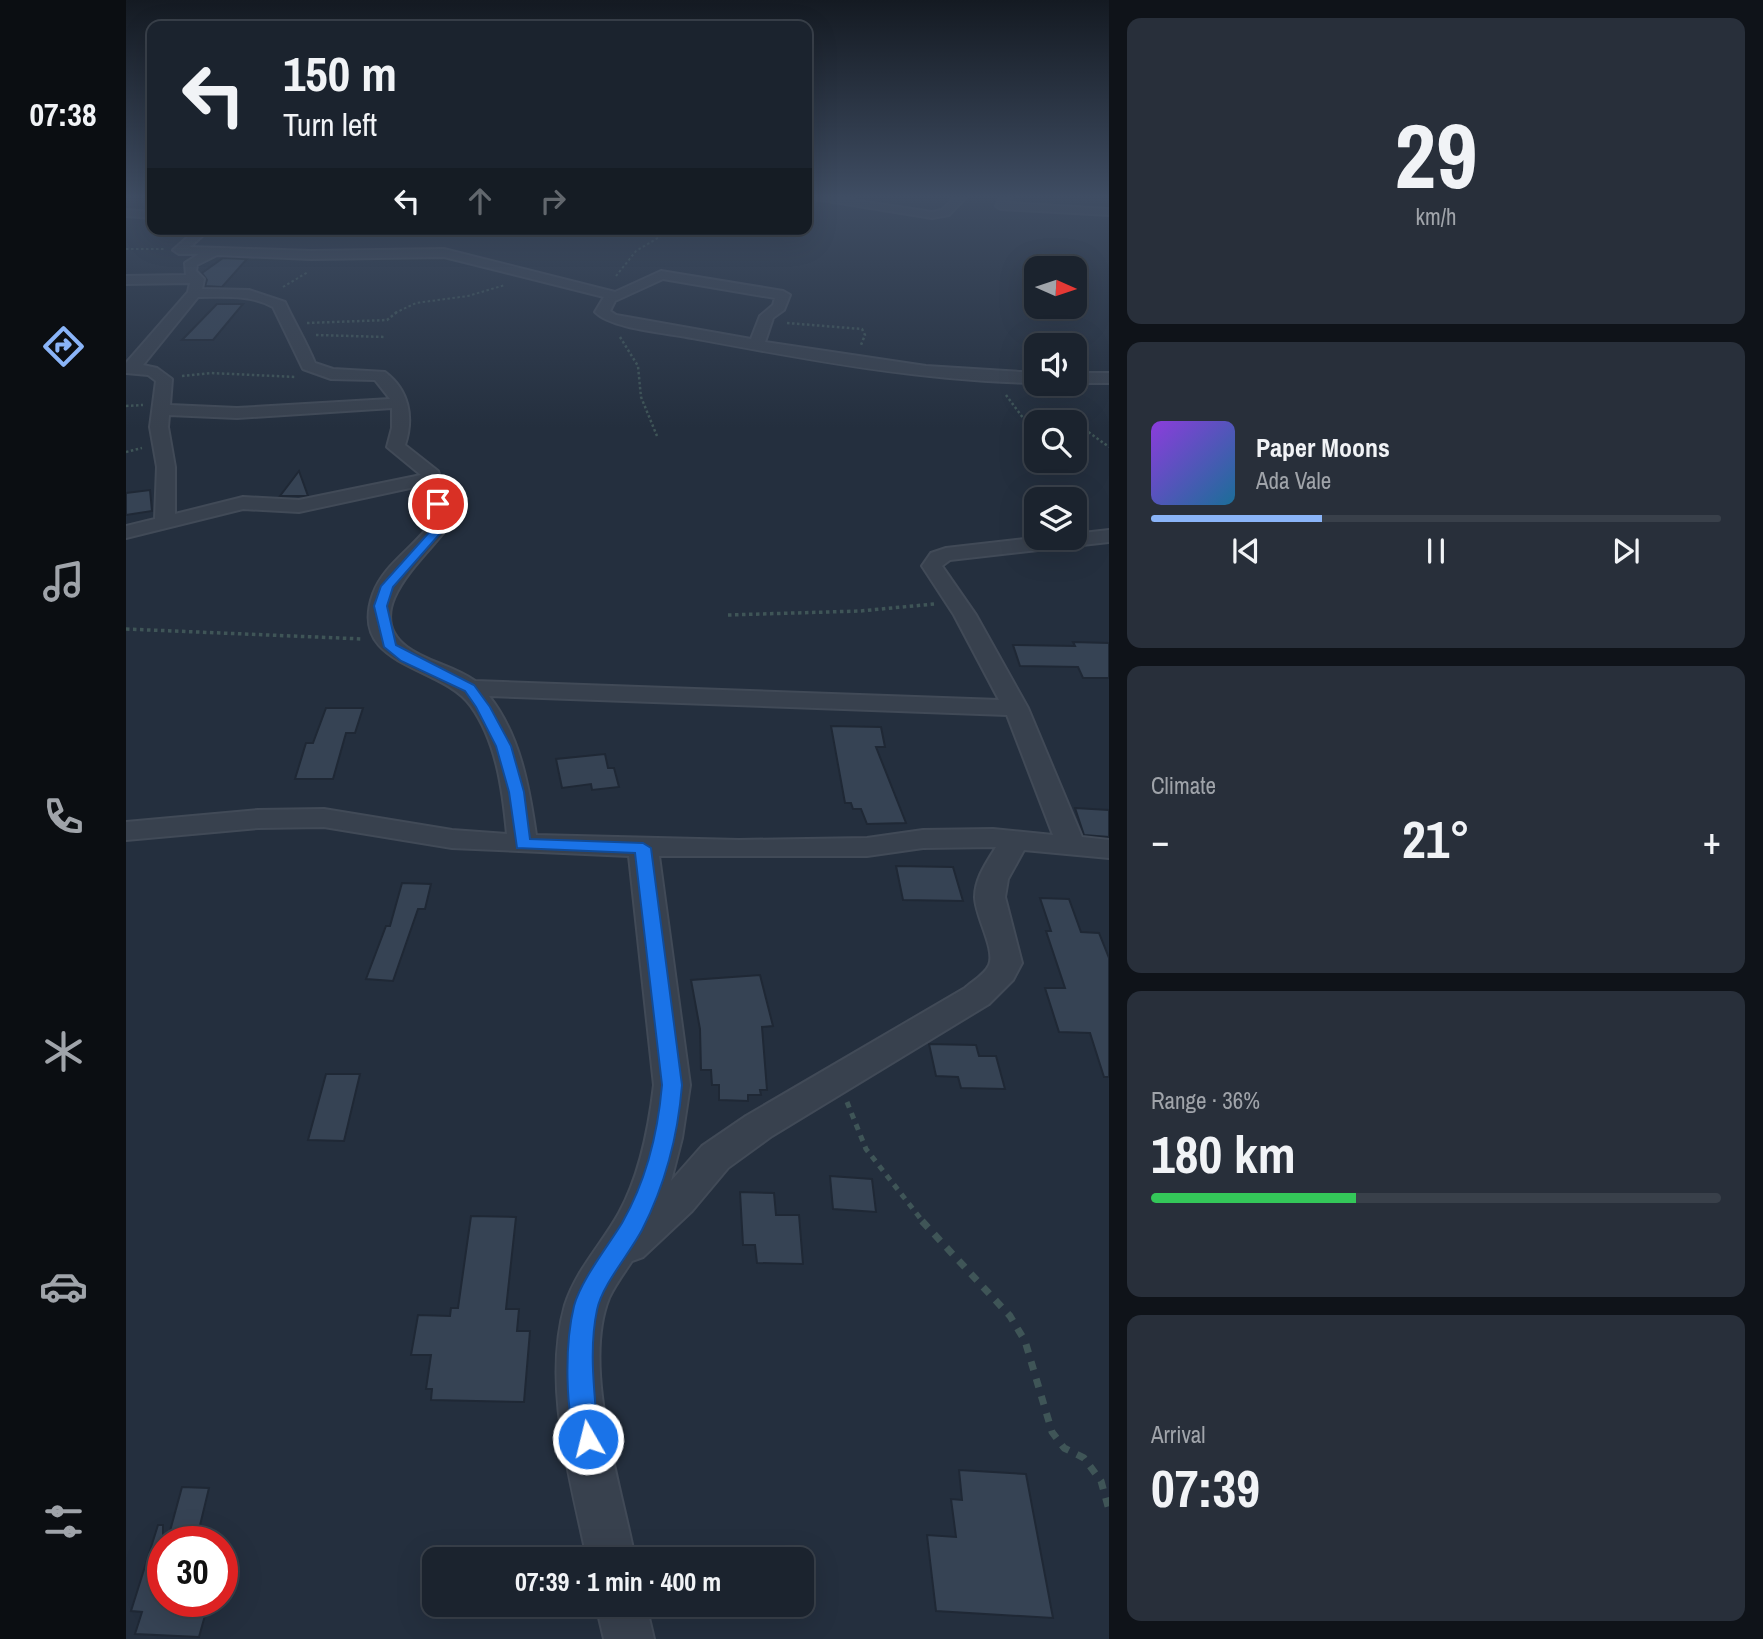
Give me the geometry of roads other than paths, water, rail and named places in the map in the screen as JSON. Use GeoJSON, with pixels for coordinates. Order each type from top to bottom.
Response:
{"type":"FeatureCollection","features":[{"type":"Feature","properties":{"kind":"street"},"geometry":{"type":"LineString","coordinates":[[191,274],[196,286]]}},
{"type":"Feature","properties":{"kind":"street"},"geometry":{"type":"LineString","coordinates":[[533,274],[594,289],[612,295],[612,298]]}},
{"type":"Feature","properties":{"kind":"street"},"geometry":{"type":"LineString","coordinates":[[756,346],[767,316],[779,307],[783,295],[661,275],[612,298],[602,312],[606,316],[756,346],[861,364],[976,378],[1024,378]]}},
{"type":"Feature","properties":{"kind":"street"},"geometry":{"type":"LineString","coordinates":[[126,280],[196,286],[255,296],[280,305],[282,316],[291,326],[308,366],[331,374],[379,375],[399,403],[402,426],[396,446],[429,471],[443,520],[387,586],[380,606],[386,640],[406,658],[470,688],[1016,708]]}},
{"type":"Feature","properties":{"kind":"street"},"geometry":{"type":"LineString","coordinates":[[129,368],[196,286]]}},
{"type":"Feature","properties":{"kind":"street"},"geometry":{"type":"LineString","coordinates":[[129,368],[152,371],[164,379],[159,427],[167,487],[165,522]]}},
{"type":"Feature","properties":{"kind":"street"},"geometry":{"type":"LineString","coordinates":[[1087,378],[1108,378]]}},
{"type":"Feature","properties":{"kind":"street"},"geometry":{"type":"LineString","coordinates":[[161,410],[237,413],[399,403]]}},
{"type":"Feature","properties":{"kind":"street"},"geometry":{"type":"LineString","coordinates":[[126,532],[243,503],[309,505],[432,478]]}},
{"type":"Feature","properties":{"kind":"street"},"geometry":{"type":"LineString","coordinates":[[1071,846],[1054,789],[1016,708],[932,566],[938,557],[1108,536]]}},
{"type":"Feature","properties":{"kind":"street"},"geometry":{"type":"LineString","coordinates":[[470,688],[504,746],[517,792],[523,844]]}},
{"type":"Feature","properties":{"kind":"street"},"geometry":{"type":"LineString","coordinates":[[126,831],[258,819],[324,818],[453,839],[523,844],[643,848],[854,847],[923,839],[1016,840],[1108,849]]}},
{"type":"Feature","properties":{"kind":"street"},"geometry":{"type":"LineString","coordinates":[[610,1262],[678,1199],[715,1157],[838,1079],[978,996],[1000,979],[1007,962],[990,905],[992,885],[998,866],[1016,840]]}},
{"type":"Feature","properties":{"kind":"street"},"geometry":{"type":"LineString","coordinates":[[609,1547],[584,1415],[580,1345],[586,1304],[634,1223],[655,1173],[669,1122],[672,1085],[643,848]]}},
{"type":"Feature","properties":{"kind":"street"},"geometry":{"type":"LineString","coordinates":[[624,1617],[629,1639]]}}]}
